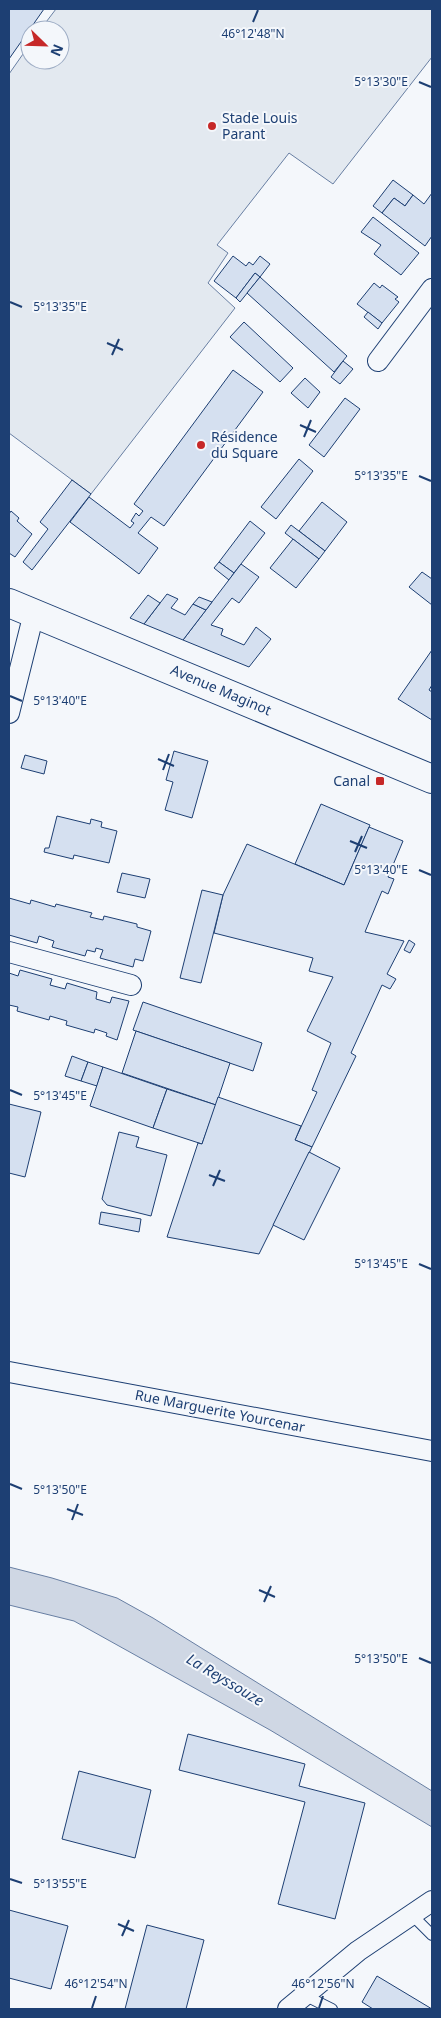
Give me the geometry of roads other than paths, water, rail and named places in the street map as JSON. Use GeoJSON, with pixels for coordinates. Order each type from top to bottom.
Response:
{"type":"FeatureCollection","features":[{"type":"Feature","properties":{"kind":"main road","name":"Avenue Maginot"},"geometry":{"type":"LineString","coordinates":[[9,603],[432,779]]}},
{"type":"Feature","properties":{"kind":"street"},"geometry":{"type":"LineString","coordinates":[[378,361],[432,289]]}},
{"type":"Feature","properties":{"kind":"street"},"geometry":{"type":"LineString","coordinates":[[9,713],[34,613]]}},
{"type":"Feature","properties":{"kind":"street"},"geometry":{"type":"LineString","coordinates":[[9,952],[131,985]]}},
{"type":"Feature","properties":{"kind":"street","name":"Rue Marguerite Yourcenar"},"geometry":{"type":"LineString","coordinates":[[9,1372],[432,1450]]}},
{"type":"Feature","properties":{"kind":"street"},"geometry":{"type":"LineString","coordinates":[[288,2009],[358,1951],[432,1901]]}},
{"type":"Feature","properties":{"kind":"lane"},"geometry":{"type":"LineString","coordinates":[[412,1915],[432,1935]]}},
{"type":"Feature","properties":{"kind":"lane"},"geometry":{"type":"LineString","coordinates":[[304,1996],[332,2009]]}},
{"type":"Feature","properties":{"kind":"water","name":"La Reyssouze"},"geometry":{"type":"Polygon","coordinates":[[[9,1567],[117,1598],[153,1618],[432,1791],[432,1827],[270,1730],[74,1621],[9,1605],[9,1567]]]}},
{"type":"Feature","properties":{"kind":"place","name":"Stade Louis Parant"},"geometry":{"type":"Point","coordinates":[212,126]}},
{"type":"Feature","properties":{"kind":"place","name":"Résidence du Square"},"geometry":{"type":"Point","coordinates":[201,445]}},
{"type":"Feature","properties":{"kind":"place","name":"Canal"},"geometry":{"type":"Point","coordinates":[380,781]}}]}
